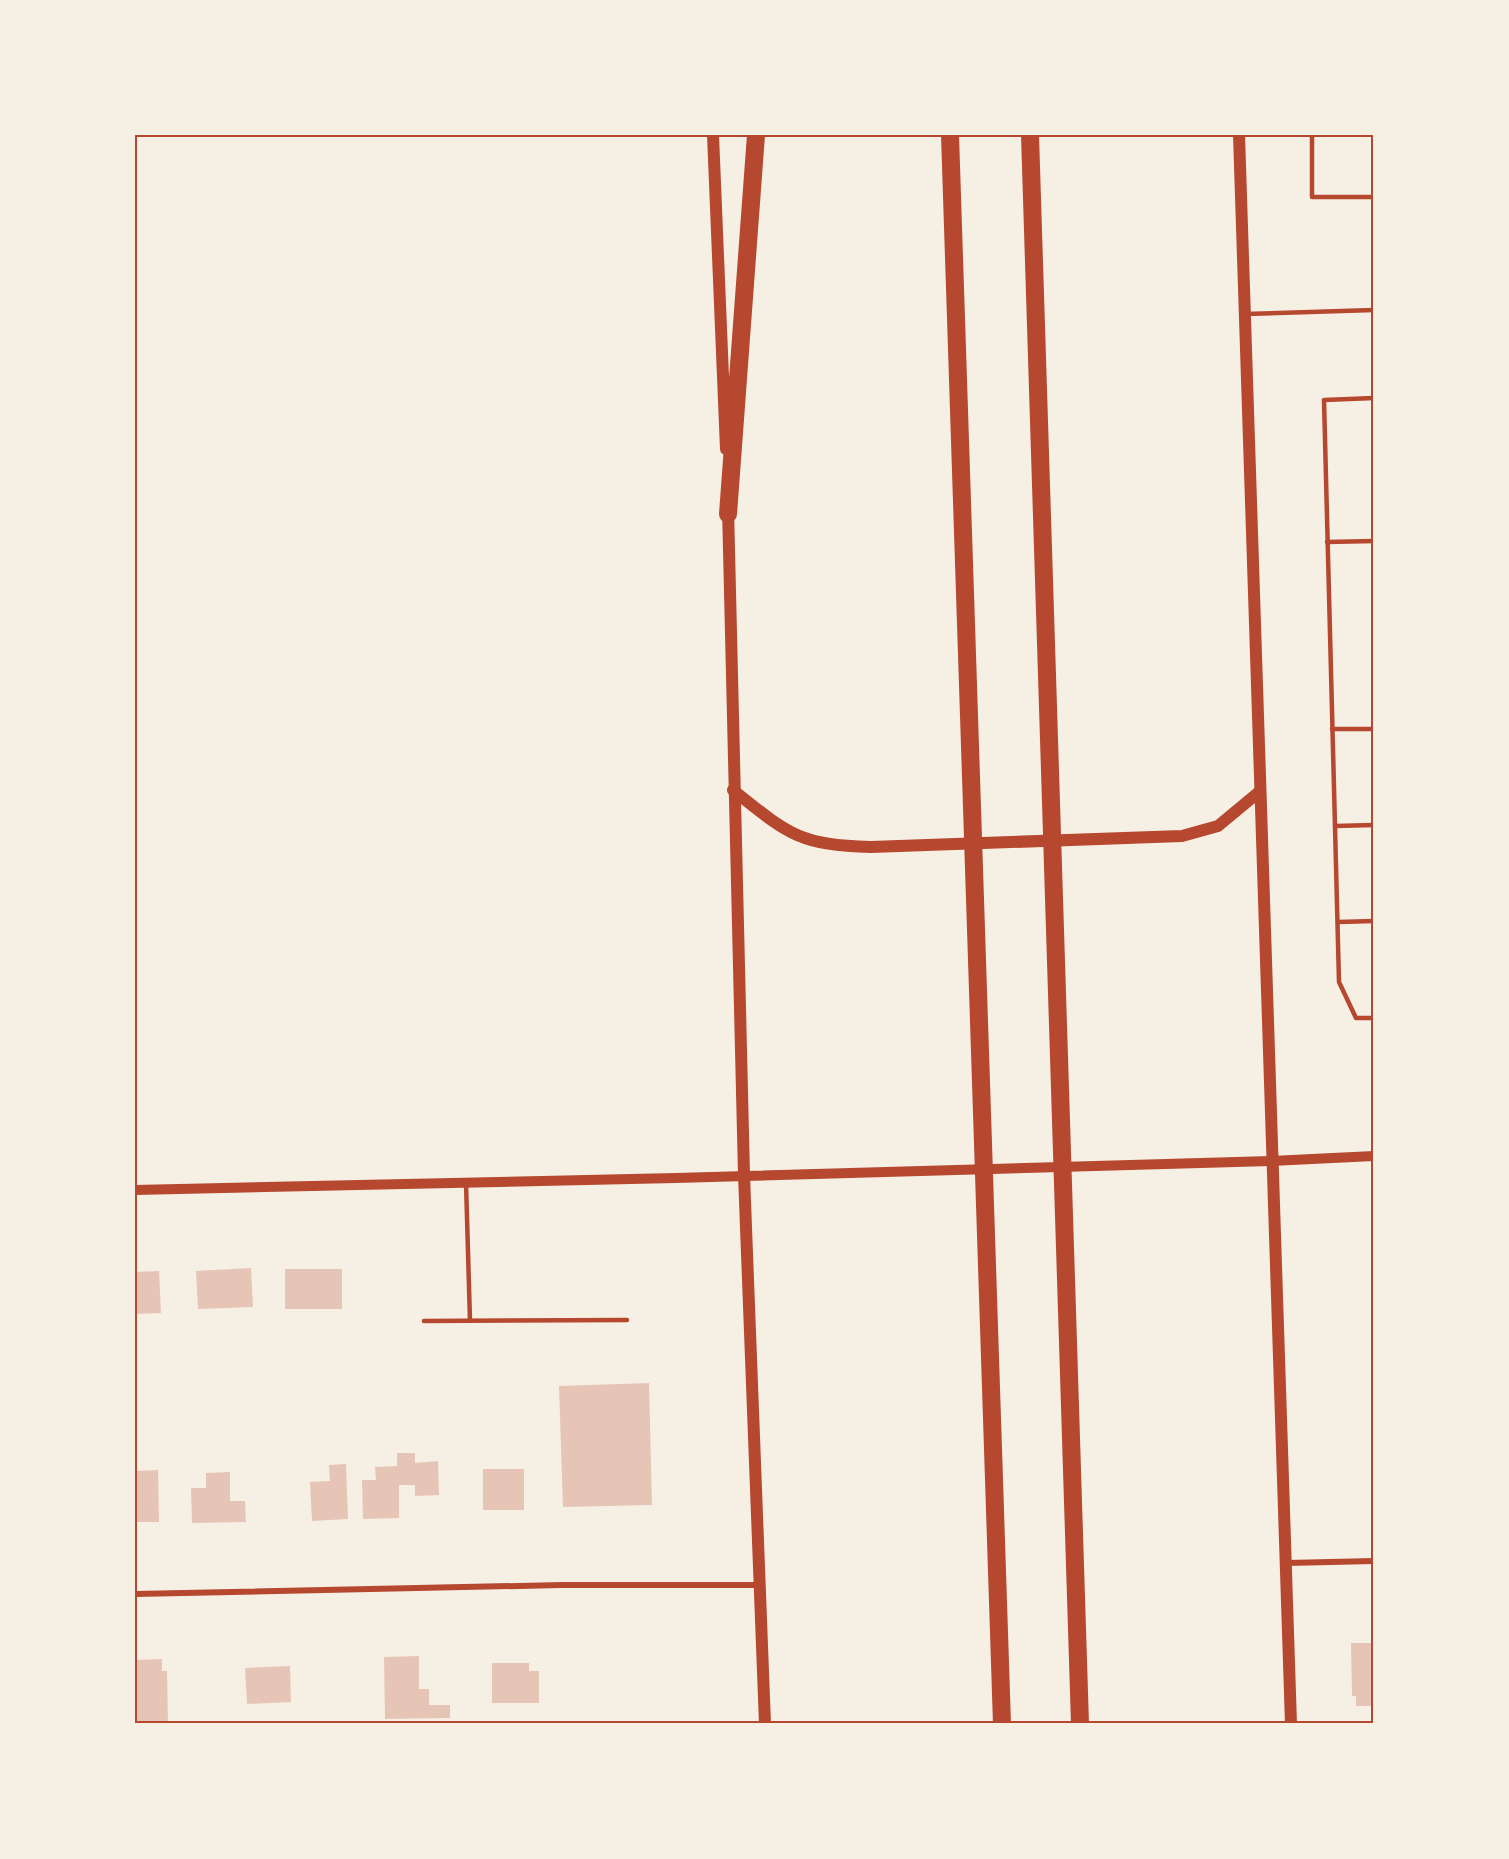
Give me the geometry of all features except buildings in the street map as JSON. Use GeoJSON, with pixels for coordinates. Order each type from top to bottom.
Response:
{"type":"FeatureCollection","features":[{"type":"Feature","properties":{"kind":"highway"},"geometry":{"type":"LineString","coordinates":[[728,514],[756,135]]}},
{"type":"Feature","properties":{"kind":"highway"},"geometry":{"type":"LineString","coordinates":[[950,135],[1002,1724]]}},
{"type":"Feature","properties":{"kind":"highway"},"geometry":{"type":"LineString","coordinates":[[1030,135],[1080,1724]]}},
{"type":"Feature","properties":{"kind":"main road"},"geometry":{"type":"LineString","coordinates":[[712,135],[728,514],[744,1175],[765,1724]]}},
{"type":"Feature","properties":{"kind":"main road"},"geometry":{"type":"LineString","coordinates":[[1239,135],[1291,1724]]}},
{"type":"Feature","properties":{"kind":"main road"},"geometry":{"type":"LineString","coordinates":[[733,790],[793,835],[831,846],[871,847],[1139,838],[1200,833],[1233,816],[1259,792]]}},
{"type":"Feature","properties":{"kind":"street"},"geometry":{"type":"LineString","coordinates":[[135,1190],[1271,1161],[1374,1156]]}},
{"type":"Feature","properties":{"kind":"street"},"geometry":{"type":"LineString","coordinates":[[1287,1563],[1374,1561]]}},
{"type":"Feature","properties":{"kind":"street"},"geometry":{"type":"LineString","coordinates":[[135,1594],[550,1585],[758,1585]]}},
{"type":"Feature","properties":{"kind":"lane"},"geometry":{"type":"LineString","coordinates":[[1312,135],[1312,196],[1374,197]]}},
{"type":"Feature","properties":{"kind":"lane"},"geometry":{"type":"LineString","coordinates":[[1245,314],[1374,310]]}},
{"type":"Feature","properties":{"kind":"lane"},"geometry":{"type":"LineString","coordinates":[[1374,398],[1324,400],[1339,982],[1356,1018],[1374,1018]]}},
{"type":"Feature","properties":{"kind":"lane"},"geometry":{"type":"LineString","coordinates":[[1327,542],[1374,542]]}},
{"type":"Feature","properties":{"kind":"lane"},"geometry":{"type":"LineString","coordinates":[[1332,729],[1374,729]]}},
{"type":"Feature","properties":{"kind":"lane"},"geometry":{"type":"LineString","coordinates":[[1335,826],[1374,825]]}},
{"type":"Feature","properties":{"kind":"lane"},"geometry":{"type":"LineString","coordinates":[[1338,922],[1374,921]]}},
{"type":"Feature","properties":{"kind":"lane"},"geometry":{"type":"LineString","coordinates":[[466,1183],[470,1321]]}},
{"type":"Feature","properties":{"kind":"lane"},"geometry":{"type":"LineString","coordinates":[[424,1321],[627,1320]]}}]}
